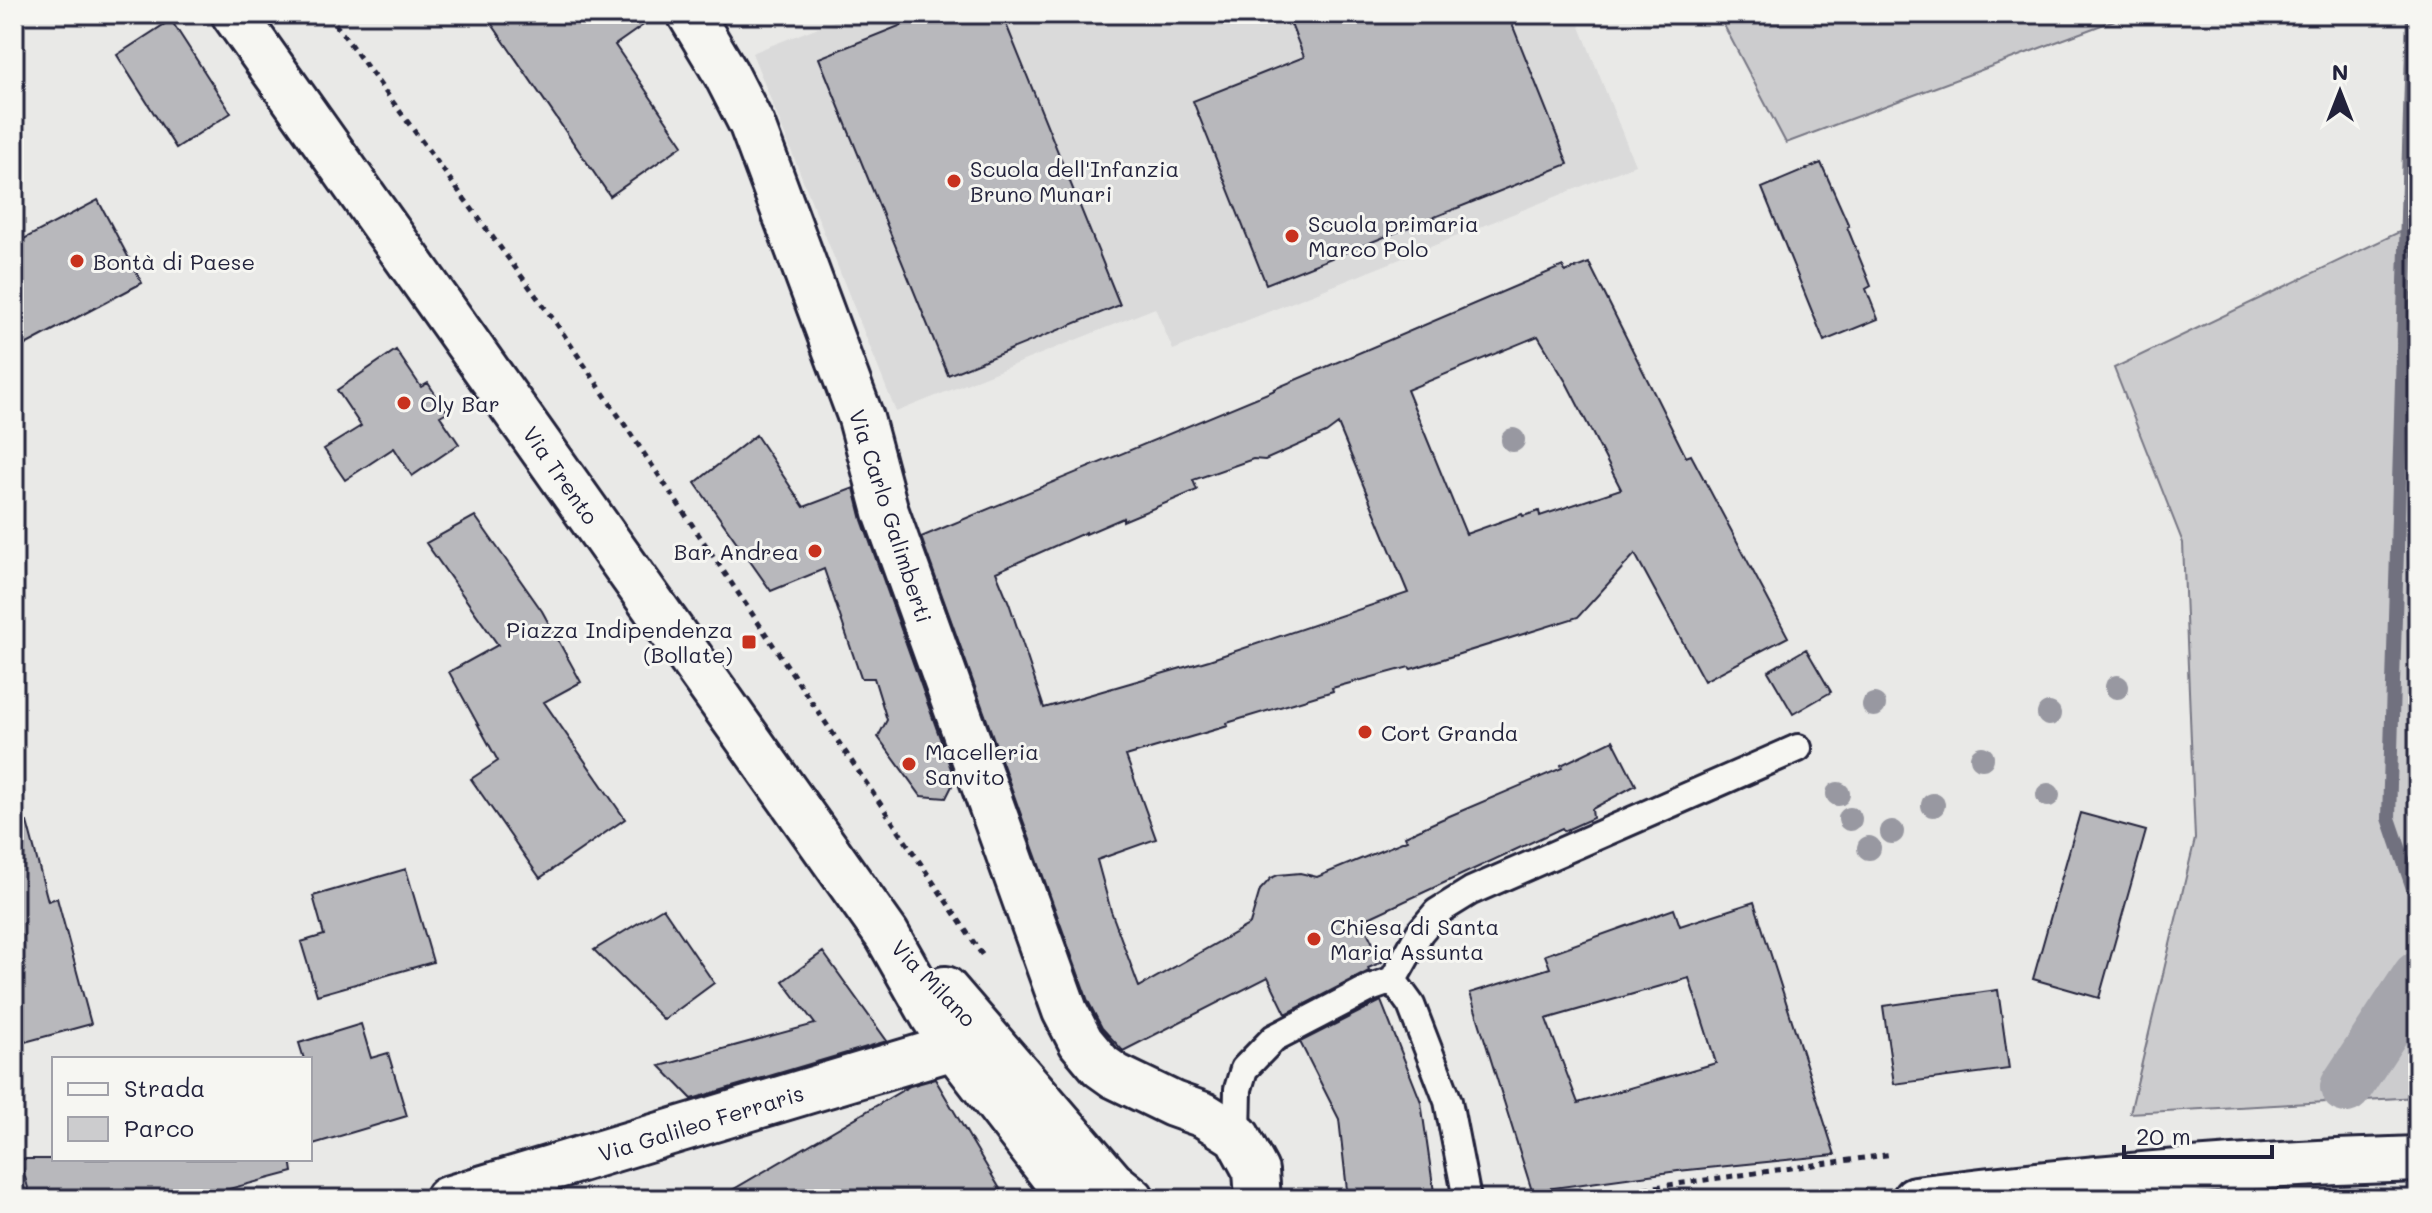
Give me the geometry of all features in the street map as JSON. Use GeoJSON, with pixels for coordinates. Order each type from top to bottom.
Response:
{"type":"FeatureCollection","features":[{"type":"Feature","properties":{"kind":"street","name":"Via Trento"},"geometry":{"type":"LineString","coordinates":[[234,14],[887,935]]}},
{"type":"Feature","properties":{"kind":"street","name":"Via Carlo Galimberti"},"geometry":{"type":"LineString","coordinates":[[690,14],[752,125],[861,418],[886,512],[1065,1011],[1081,1042],[1101,1066],[1173,1104],[1204,1115],[1237,1136]]}},
{"type":"Feature","properties":{"kind":"street","name":"Via Milano"},"geometry":{"type":"LineString","coordinates":[[887,935],[954,1047],[1071,1199]]}},
{"type":"Feature","properties":{"kind":"street","name":"Via Milano"},"geometry":{"type":"LineString","coordinates":[[887,935],[944,988],[1112,1183],[1132,1199]]}},
{"type":"Feature","properties":{"kind":"street","name":"Via Galileo Ferraris"},"geometry":{"type":"LineString","coordinates":[[447,1199],[954,1047]]}},
{"type":"Feature","properties":{"kind":"street"},"geometry":{"type":"LineString","coordinates":[[1237,1136],[1256,1171],[1258,1198]]}},
{"type":"Feature","properties":{"kind":"street"},"geometry":{"type":"LineString","coordinates":[[1915,1199],[2121,1176],[2311,1162],[2418,1159]]}},
{"type":"Feature","properties":{"kind":"lane"},"geometry":{"type":"LineString","coordinates":[[1237,1136],[1238,1089],[1244,1069],[1274,1038],[1370,988],[1393,980],[1420,932],[1437,912],[1471,891],[1798,748]]}},
{"type":"Feature","properties":{"kind":"lane"},"geometry":{"type":"LineString","coordinates":[[1393,980],[1411,1005],[1448,1101],[1467,1199]]}},
{"type":"Feature","properties":{"kind":"path"},"geometry":{"type":"LineString","coordinates":[[328,14],[556,323],[987,961]]}},
{"type":"Feature","properties":{"kind":"path"},"geometry":{"type":"LineString","coordinates":[[1175,1192],[1185,1198],[1258,1198]]}},
{"type":"Feature","properties":{"kind":"shaded area"},"geometry":{"type":"Polygon","coordinates":[[[844,14],[1575,14],[1635,165],[1173,350],[1155,308],[896,412],[752,53],[844,17],[844,14]]]}},
{"type":"Feature","properties":{"kind":"green space"},"geometry":{"type":"Polygon","coordinates":[[[1718,14],[2131,14],[1786,143],[1718,14]]]}},
{"type":"Feature","properties":{"kind":"green space"},"geometry":{"type":"Polygon","coordinates":[[[2418,223],[2418,1097],[2130,1113],[2195,839],[2183,543],[2114,368],[2418,223]]]}},
{"type":"Feature","properties":{"kind":"building"},"geometry":{"type":"Polygon","coordinates":[[[485,14],[659,14],[615,45],[683,145],[610,196],[485,14]]]}},
{"type":"Feature","properties":{"kind":"building","name":"Scuola dell'Infanzia Bruno Munari"},"geometry":{"type":"Polygon","coordinates":[[[929,14],[1002,14],[1120,305],[948,375],[819,58],[929,14]]]}},
{"type":"Feature","properties":{"kind":"building"},"geometry":{"type":"Polygon","coordinates":[[[1287,14],[1508,14],[1568,164],[1266,284],[1193,101],[1304,57],[1287,14]]]}},
{"type":"Feature","properties":{"kind":"building"},"geometry":{"type":"Polygon","coordinates":[[[171,20],[231,113],[176,148],[117,55],[171,20]]]}},
{"type":"Feature","properties":{"kind":"building"},"geometry":{"type":"Polygon","coordinates":[[[1821,163],[1871,286],[1866,289],[1878,319],[1824,341],[1762,188],[1821,163]]]}},
{"type":"Feature","properties":{"kind":"building"},"geometry":{"type":"Polygon","coordinates":[[[98,200],[142,283],[14,351],[14,244],[98,200]]]}},
{"type":"Feature","properties":{"kind":"building"},"geometry":{"type":"Polygon","coordinates":[[[1589,263],[1686,457],[1691,455],[1788,637],[1704,681],[1635,554],[1578,617],[1411,669],[1409,667],[1332,688],[1333,691],[1227,723],[1228,726],[1126,756],[1156,839],[1097,860],[1111,911],[1139,987],[1250,924],[1260,890],[1278,875],[1300,873],[1317,877],[1407,840],[1405,836],[1562,768],[1561,765],[1613,740],[1636,785],[1592,809],[1593,818],[1564,831],[1562,828],[1362,921],[1382,962],[1368,968],[1369,971],[1286,1014],[1268,977],[1123,1051],[1102,1028],[1088,1001],[921,537],[1563,266],[1565,272],[1589,263]],[[1538,336],[1407,390],[1466,534],[1522,514],[1539,511],[1540,516],[1621,489],[1566,382],[1538,336]],[[1338,424],[1326,433],[1265,460],[1253,459],[1193,480],[1197,490],[1123,521],[1123,518],[1086,532],[996,572],[1044,708],[1209,660],[1408,593],[1338,424]]]}},
{"type":"Feature","properties":{"kind":"building"},"geometry":{"type":"Polygon","coordinates":[[[396,350],[421,387],[428,383],[447,412],[440,416],[459,444],[412,476],[394,448],[345,480],[324,449],[361,426],[337,390],[396,350]]]}},
{"type":"Feature","properties":{"kind":"building"},"geometry":{"type":"Polygon","coordinates":[[[756,435],[804,507],[854,488],[862,520],[955,780],[946,798],[921,796],[878,737],[887,720],[874,678],[861,678],[824,569],[771,591],[695,483],[756,435]]]}},
{"type":"Feature","properties":{"kind":"building"},"geometry":{"type":"Polygon","coordinates":[[[475,516],[542,611],[581,682],[544,702],[625,819],[540,878],[471,779],[498,761],[449,672],[498,645],[426,543],[475,516]]]}},
{"type":"Feature","properties":{"kind":"building"},"geometry":{"type":"Polygon","coordinates":[[[1806,649],[1831,692],[1793,714],[1768,671],[1806,649]]]}},
{"type":"Feature","properties":{"kind":"building"},"geometry":{"type":"Polygon","coordinates":[[[2080,813],[2146,831],[2099,998],[2033,979],[2080,813]]]}},
{"type":"Feature","properties":{"kind":"building"},"geometry":{"type":"Polygon","coordinates":[[[27,822],[48,901],[57,898],[91,1024],[14,1045],[14,823],[27,822]]]}},
{"type":"Feature","properties":{"kind":"building"},"geometry":{"type":"Polygon","coordinates":[[[406,869],[433,962],[317,995],[301,942],[324,935],[313,896],[406,869]]]}},
{"type":"Feature","properties":{"kind":"building"},"geometry":{"type":"Polygon","coordinates":[[[1754,902],[1835,1155],[1678,1171],[1532,1191],[1470,993],[1550,968],[1545,955],[1674,909],[1680,926],[1754,902]],[[1689,978],[1546,1019],[1578,1103],[1716,1063],[1689,978]]]}},
{"type":"Feature","properties":{"kind":"building"},"geometry":{"type":"Polygon","coordinates":[[[663,908],[714,983],[664,1020],[594,950],[663,908]]]}},
{"type":"Feature","properties":{"kind":"building"},"geometry":{"type":"Polygon","coordinates":[[[823,952],[887,1041],[692,1099],[660,1066],[815,1024],[783,981],[823,952]]]}},
{"type":"Feature","properties":{"kind":"building"},"geometry":{"type":"Polygon","coordinates":[[[1998,990],[2009,1069],[1894,1084],[1883,1006],[1998,990]]]}},
{"type":"Feature","properties":{"kind":"building"},"geometry":{"type":"Polygon","coordinates":[[[1381,1001],[1421,1102],[1435,1199],[1348,1199],[1339,1119],[1300,1042],[1381,1001]]]}},
{"type":"Feature","properties":{"kind":"building"},"geometry":{"type":"Polygon","coordinates":[[[361,1024],[371,1058],[388,1053],[407,1116],[312,1144],[312,1057],[303,1057],[299,1043],[361,1024]]]}},
{"type":"Feature","properties":{"kind":"building"},"geometry":{"type":"Polygon","coordinates":[[[935,1079],[1006,1199],[717,1199],[910,1086],[935,1079]]]}},
{"type":"Feature","properties":{"kind":"building"},"geometry":{"type":"Polygon","coordinates":[[[20,1159],[291,1161],[293,1172],[191,1199],[31,1199],[20,1159]]]}},
{"type":"Feature","properties":{"kind":"waterway"},"geometry":{"type":"LineString","coordinates":[[2413,14],[2389,818],[2418,903]]}},
{"type":"Feature","properties":{"kind":"waterway"},"geometry":{"type":"LineString","coordinates":[[2346,1087],[2418,977]]}},
{"type":"Feature","properties":{"kind":"place","name":"Scuola dell'Infanzia Bruno Munari"},"geometry":{"type":"Point","coordinates":[954,181]}},
{"type":"Feature","properties":{"kind":"place","name":"Scuola primaria Marco Polo"},"geometry":{"type":"Point","coordinates":[1292,236]}},
{"type":"Feature","properties":{"kind":"place","name":"Bontà di Paese"},"geometry":{"type":"Point","coordinates":[77,261]}},
{"type":"Feature","properties":{"kind":"place","name":"Oly Bar"},"geometry":{"type":"Point","coordinates":[404,403]}},
{"type":"Feature","properties":{"kind":"place","name":"Bar Andrea"},"geometry":{"type":"Point","coordinates":[815,551]}},
{"type":"Feature","properties":{"kind":"place","name":"Piazza Indipendenza (Bollate)"},"geometry":{"type":"Point","coordinates":[749,642]}},
{"type":"Feature","properties":{"kind":"place","name":"Cort Granda"},"geometry":{"type":"Point","coordinates":[1365,732]}},
{"type":"Feature","properties":{"kind":"place","name":"Macelleria Sanvito"},"geometry":{"type":"Point","coordinates":[909,764]}},
{"type":"Feature","properties":{"kind":"place","name":"Chiesa di Santa Maria Assunta"},"geometry":{"type":"Point","coordinates":[1314,939]}}]}
